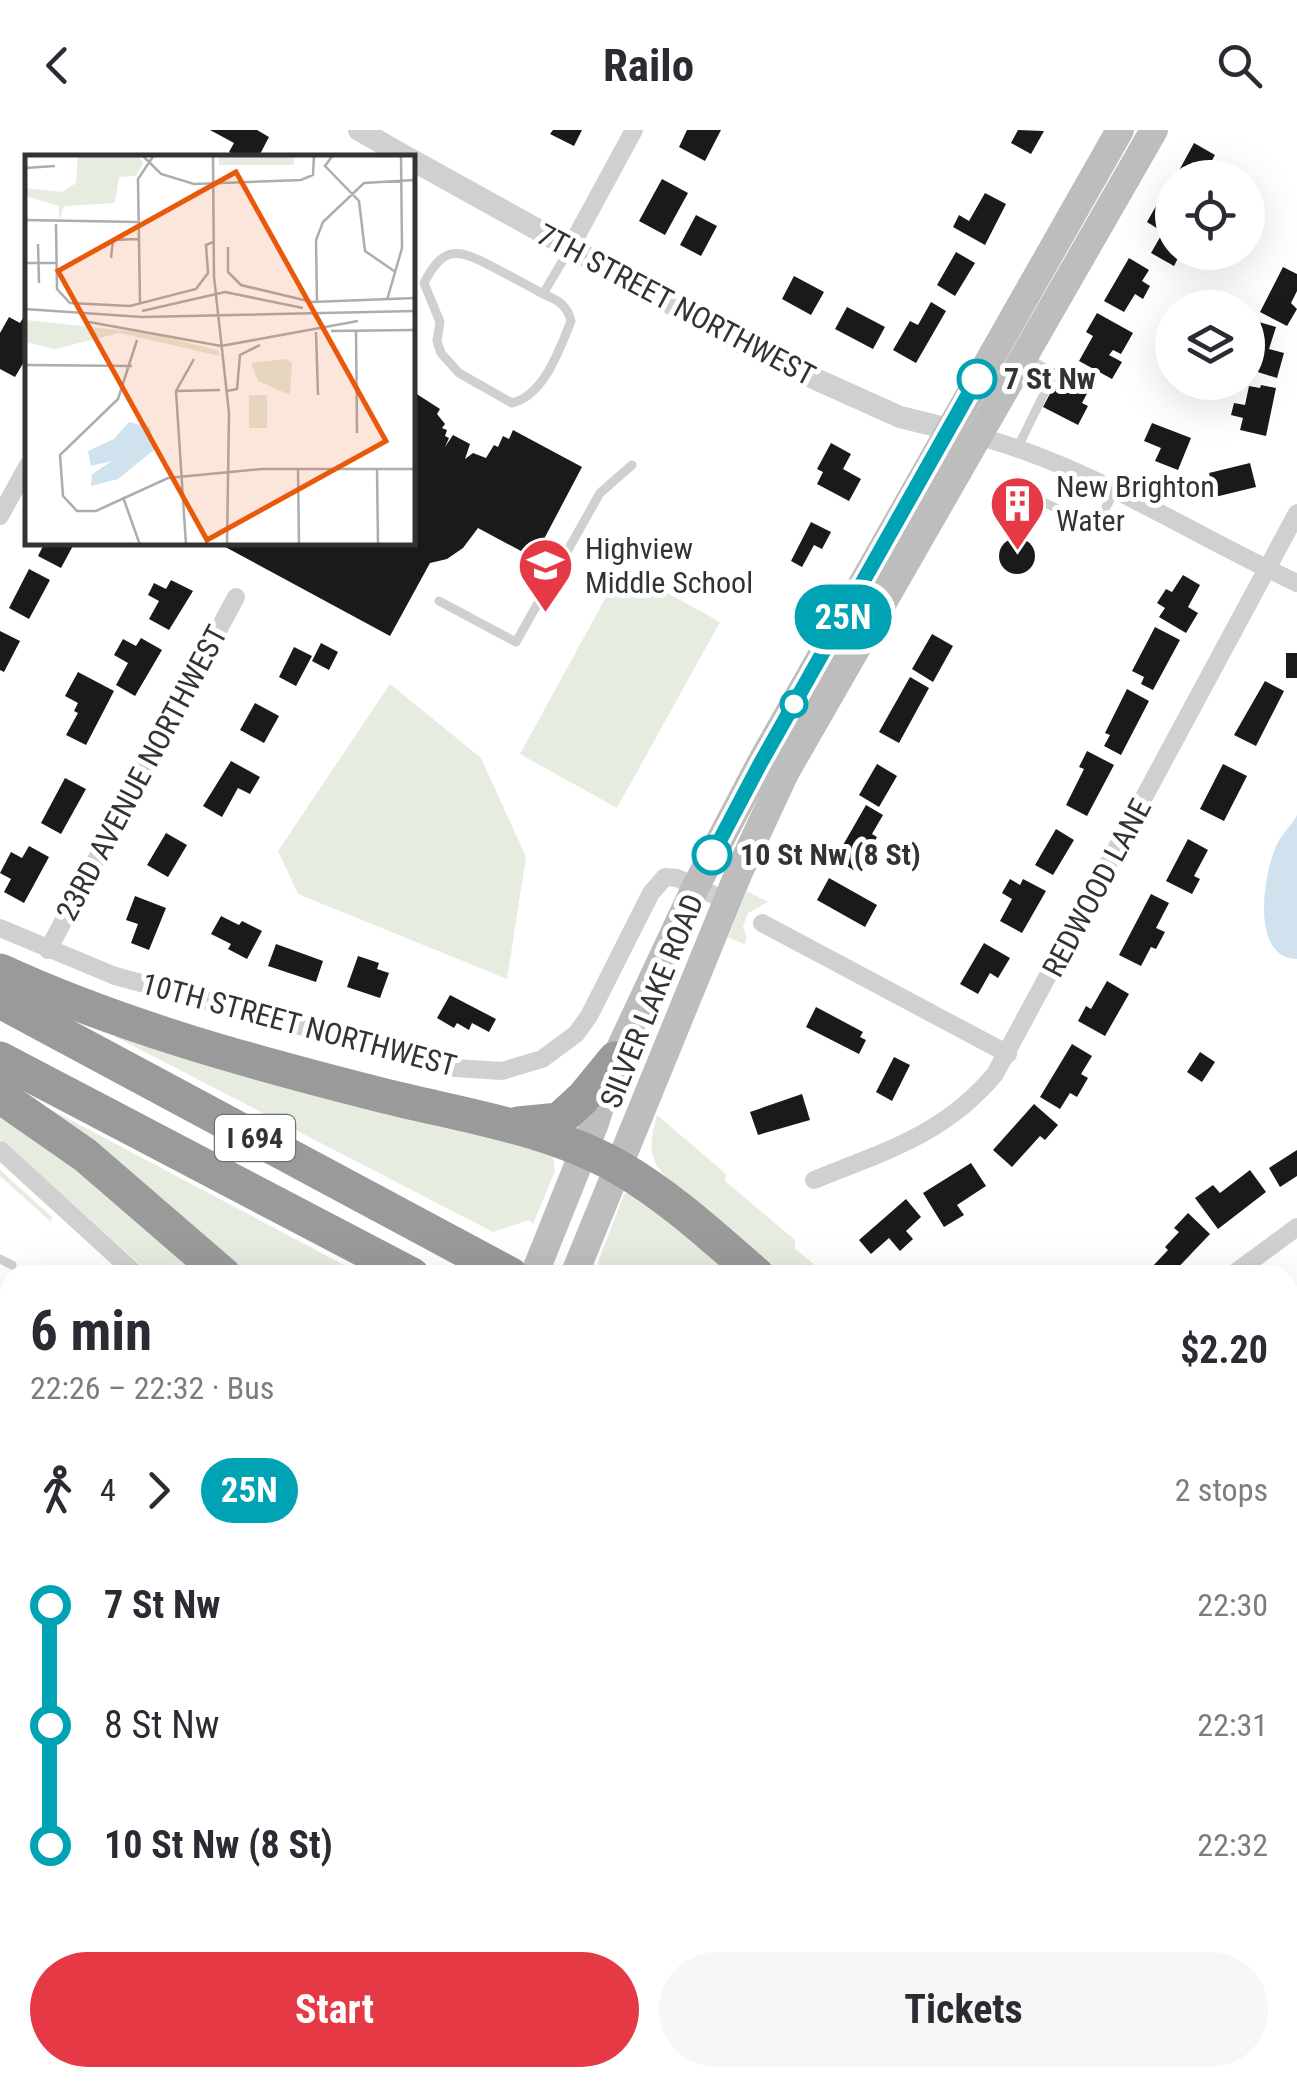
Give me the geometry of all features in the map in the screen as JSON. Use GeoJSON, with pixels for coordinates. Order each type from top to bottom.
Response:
{"type":"FeatureCollection","features":[{"type":"Feature","properties":{"kind":"highway"},"geometry":{"type":"LineString","coordinates":[[0,971],[52,996],[131,1025],[584,1151],[620,1168],[675,1205],[745,1265]]}},
{"type":"Feature","properties":{"kind":"highway","name":"I 694"},"geometry":{"type":"LineString","coordinates":[[0,1001],[492,1265]]}},
{"type":"Feature","properties":{"kind":"highway","name":"I 694"},"geometry":{"type":"LineString","coordinates":[[0,1058],[393,1265]]}},
{"type":"Feature","properties":{"kind":"highway"},"geometry":{"type":"LineString","coordinates":[[500,1125],[559,1120],[615,1059]]}},
{"type":"Feature","properties":{"kind":"highway"},"geometry":{"type":"LineString","coordinates":[[0,1096],[85,1155],[212,1265]]}},
{"type":"Feature","properties":{"kind":"main road"},"geometry":{"type":"LineString","coordinates":[[538,1265],[584,1151],[615,1059],[696,886],[760,764],[1120,130]]}},
{"type":"Feature","properties":{"kind":"main road","name":"SILVER LAKE ROAD"},"geometry":{"type":"LineString","coordinates":[[578,1265],[727,901],[785,773],[1154,130]]}},
{"type":"Feature","properties":{"kind":"street","name":"7TH STREET NORTHWEST"},"geometry":{"type":"LineString","coordinates":[[359,130],[403,155]]}},
{"type":"Feature","properties":{"kind":"street"},"geometry":{"type":"LineString","coordinates":[[570,248],[634,130]]}},
{"type":"Feature","properties":{"kind":"street","name":"7TH STREET NORTHWEST"},"geometry":{"type":"LineString","coordinates":[[415,162],[787,367],[900,417],[949,428]]}},
{"type":"Feature","properties":{"kind":"street"},"geometry":{"type":"LineString","coordinates":[[949,428],[1018,447],[1297,583]]}},
{"type":"Feature","properties":{"kind":"street"},"geometry":{"type":"LineString","coordinates":[[0,516],[25,470]]}},
{"type":"Feature","properties":{"kind":"street","name":"REDWOOD LANE"},"geometry":{"type":"LineString","coordinates":[[814,1180],[933,1130],[976,1097],[1008,1054],[1297,513]]}},
{"type":"Feature","properties":{"kind":"street","name":"23RD AVENUE NORTHWEST"},"geometry":{"type":"LineString","coordinates":[[48,950],[236,596]]}},
{"type":"Feature","properties":{"kind":"street","name":"10TH STREET NORTHWEST"},"geometry":{"type":"LineString","coordinates":[[0,928],[148,986],[455,1068],[502,1070],[542,1059],[576,1034],[658,883],[665,877],[696,886]]}},
{"type":"Feature","properties":{"kind":"street"},"geometry":{"type":"LineString","coordinates":[[696,886],[727,901]]}},
{"type":"Feature","properties":{"kind":"street"},"geometry":{"type":"LineString","coordinates":[[762,923],[1008,1054]]}},
{"type":"Feature","properties":{"kind":"street"},"geometry":{"type":"LineString","coordinates":[[0,1150],[126,1265]]}},
{"type":"Feature","properties":{"kind":"street"},"geometry":{"type":"LineString","coordinates":[[1245,1265],[1297,1226]]}},
{"type":"Feature","properties":{"kind":"lane"},"geometry":{"type":"LineString","coordinates":[[543,294],[570,248]]}},
{"type":"Feature","properties":{"kind":"lane"},"geometry":{"type":"LineString","coordinates":[[463,251],[543,294],[568,310],[571,321],[536,390],[524,400],[512,402],[459,373],[441,354],[437,342],[440,322],[424,284],[437,262],[448,254],[463,251]]}},
{"type":"Feature","properties":{"kind":"lane"},"geometry":{"type":"LineString","coordinates":[[1018,447],[1054,373],[1024,357]]}},
{"type":"Feature","properties":{"kind":"lane"},"geometry":{"type":"LineString","coordinates":[[439,601],[516,642],[600,493],[632,465]]}},
{"type":"Feature","properties":{"kind":"lane"},"geometry":{"type":"LineString","coordinates":[[1010,486],[1095,527],[1115,491]]}},
{"type":"Feature","properties":{"kind":"shaded area"},"geometry":{"type":"Polygon","coordinates":[[[622,568],[720,622],[617,808],[520,754],[622,568]]]}},
{"type":"Feature","properties":{"kind":"shaded area"},"geometry":{"type":"Polygon","coordinates":[[[390,684],[481,758],[526,857],[507,979],[298,894],[278,851],[390,684]]]}},
{"type":"Feature","properties":{"kind":"shaded area"},"geometry":{"type":"Polygon","coordinates":[[[747,891],[768,902],[748,913],[743,926],[747,938],[744,944],[728,937],[747,891]]]}},
{"type":"Feature","properties":{"kind":"shaded area"},"geometry":{"type":"Polygon","coordinates":[[[119,1029],[553,1156],[555,1171],[533,1224],[529,1220],[493,1232],[116,1037],[119,1029]]]}},
{"type":"Feature","properties":{"kind":"shaded area"},"geometry":{"type":"Polygon","coordinates":[[[29,1098],[344,1265],[233,1265],[29,1098]]]}},
{"type":"Feature","properties":{"kind":"shaded area"},"geometry":{"type":"Polygon","coordinates":[[[0,1107],[25,1121],[189,1265],[141,1265],[0,1139],[0,1107]]]}},
{"type":"Feature","properties":{"kind":"shaded area"},"geometry":{"type":"Polygon","coordinates":[[[657,1115],[726,1174],[725,1181],[795,1240],[795,1249],[815,1265],[772,1265],[665,1176],[655,1161],[652,1140],[657,1115]]]}},
{"type":"Feature","properties":{"kind":"shaded area"},"geometry":{"type":"Polygon","coordinates":[[[0,1170],[52,1217],[51,1222],[0,1176],[0,1170]]]}},
{"type":"Feature","properties":{"kind":"shaded area"},"geometry":{"type":"Polygon","coordinates":[[[630,1191],[722,1265],[599,1265],[624,1195],[630,1191]]]}},
{"type":"Feature","properties":{"kind":"water"},"geometry":{"type":"Polygon","coordinates":[[[1297,815],[1297,959],[1282,955],[1272,945],[1264,914],[1271,862],[1279,840],[1297,815]]]}},
{"type":"Feature","properties":{"kind":"building"},"geometry":{"type":"Polygon","coordinates":[[[210,130],[257,130],[269,137],[260,155],[234,155],[229,152],[234,143],[210,130]]]}},
{"type":"Feature","properties":{"kind":"building"},"geometry":{"type":"Polygon","coordinates":[[[553,130],[582,130],[574,146],[550,134],[553,130]]]}},
{"type":"Feature","properties":{"kind":"building"},"geometry":{"type":"Polygon","coordinates":[[[687,130],[721,130],[705,161],[679,147],[687,130]]]}},
{"type":"Feature","properties":{"kind":"building"},"geometry":{"type":"Polygon","coordinates":[[[1018,130],[1044,131],[1031,154],[1011,143],[1018,130]]]}},
{"type":"Feature","properties":{"kind":"building"},"geometry":{"type":"Polygon","coordinates":[[[1194,143],[1215,155],[1212,160],[1185,160],[1194,143]]]}},
{"type":"Feature","properties":{"kind":"building"},"geometry":{"type":"Polygon","coordinates":[[[662,179],[688,193],[665,235],[639,221],[662,179]]]}},
{"type":"Feature","properties":{"kind":"building"},"geometry":{"type":"Polygon","coordinates":[[[985,193],[1006,204],[985,245],[953,227],[959,215],[969,221],[985,193]]]}},
{"type":"Feature","properties":{"kind":"building"},"geometry":{"type":"Polygon","coordinates":[[[1155,208],[1155,227],[1147,222],[1155,208]]]}},
{"type":"Feature","properties":{"kind":"building"},"geometry":{"type":"Polygon","coordinates":[[[696,215],[717,226],[701,256],[680,245],[696,215]]]}},
{"type":"Feature","properties":{"kind":"building"},"geometry":{"type":"Polygon","coordinates":[[[956,252],[975,263],[955,296],[937,285],[956,252]]]}},
{"type":"Feature","properties":{"kind":"building"},"geometry":{"type":"Polygon","coordinates":[[[1129,258],[1149,270],[1142,281],[1150,286],[1143,299],[1135,294],[1124,312],[1104,301],[1129,258]]]}},
{"type":"Feature","properties":{"kind":"building"},"geometry":{"type":"Polygon","coordinates":[[[1283,267],[1297,274],[1297,291],[1291,303],[1297,309],[1287,326],[1265,315],[1265,302],[1283,267]]]}},
{"type":"Feature","properties":{"kind":"building"},"geometry":{"type":"Polygon","coordinates":[[[794,276],[824,292],[811,315],[782,299],[794,276]]]}},
{"type":"Feature","properties":{"kind":"building"},"geometry":{"type":"Polygon","coordinates":[[[931,302],[946,311],[916,363],[893,350],[910,321],[918,325],[931,302]]]}},
{"type":"Feature","properties":{"kind":"building"},"geometry":{"type":"Polygon","coordinates":[[[847,307],[885,327],[873,349],[835,329],[847,307]]]}},
{"type":"Feature","properties":{"kind":"building"},"geometry":{"type":"Polygon","coordinates":[[[1097,313],[1133,333],[1121,354],[1113,350],[1109,355],[1122,362],[1112,379],[1079,361],[1093,336],[1086,332],[1097,313]]]}},
{"type":"Feature","properties":{"kind":"building"},"geometry":{"type":"Polygon","coordinates":[[[25,315],[25,360],[15,377],[0,369],[0,333],[9,317],[20,323],[25,315]]]}},
{"type":"Feature","properties":{"kind":"building"},"geometry":{"type":"Polygon","coordinates":[[[1265,324],[1276,327],[1269,349],[1284,353],[1277,378],[1265,374],[1265,324]]]}},
{"type":"Feature","properties":{"kind":"building"},"geometry":{"type":"Polygon","coordinates":[[[1074,374],[1092,384],[1082,403],[1088,406],[1078,425],[1043,407],[1054,386],[1065,391],[1074,374]]]}},
{"type":"Feature","properties":{"kind":"building"},"geometry":{"type":"Polygon","coordinates":[[[1265,386],[1276,388],[1266,436],[1240,430],[1243,418],[1231,415],[1234,403],[1245,405],[1246,400],[1265,400],[1265,386]]]}},
{"type":"Feature","properties":{"kind":"building","name":"Highview Middle School"},"geometry":{"type":"Polygon","coordinates":[[[415,393],[440,409],[437,414],[449,438],[445,447],[453,435],[470,444],[465,459],[473,453],[486,458],[503,436],[509,439],[513,430],[582,467],[534,558],[478,528],[463,548],[447,559],[430,563],[390,636],[222,545],[415,545],[415,393]]]}},
{"type":"Feature","properties":{"kind":"building"},"geometry":{"type":"Polygon","coordinates":[[[1152,423],[1191,438],[1178,470],[1155,461],[1161,448],[1144,441],[1152,423]]]}},
{"type":"Feature","properties":{"kind":"building"},"geometry":{"type":"Polygon","coordinates":[[[831,443],[851,454],[843,469],[861,479],[849,501],[817,484],[823,472],[817,469],[831,443]]]}},
{"type":"Feature","properties":{"kind":"building"},"geometry":{"type":"Polygon","coordinates":[[[1250,463],[1256,487],[1215,497],[1209,473],[1250,463]]]}},
{"type":"Feature","properties":{"kind":"building"},"geometry":{"type":"Polygon","coordinates":[[[999,491],[1018,502],[1011,517],[991,506],[999,491]]]}},
{"type":"Feature","properties":{"kind":"building"},"geometry":{"type":"Polygon","coordinates":[[[811,522],[831,532],[822,549],[814,545],[802,567],[791,561],[811,522]]]}},
{"type":"Feature","properties":{"kind":"building","name":"New Brighton Water"},"geometry":{"type":"Polygon","coordinates":[[[1017,538],[1030,543],[1035,556],[1030,569],[1017,574],[1004,569],[999,556],[1004,543],[1017,538]]]}},
{"type":"Feature","properties":{"kind":"building"},"geometry":{"type":"Polygon","coordinates":[[[44,545],[73,545],[61,568],[38,556],[44,545]]]}},
{"type":"Feature","properties":{"kind":"building"},"geometry":{"type":"Polygon","coordinates":[[[29,569],[50,580],[29,619],[9,608],[29,569]]]}},
{"type":"Feature","properties":{"kind":"building"},"geometry":{"type":"Polygon","coordinates":[[[1183,575],[1200,585],[1188,607],[1198,613],[1186,633],[1159,617],[1165,608],[1157,603],[1166,589],[1172,592],[1183,575]]]}},
{"type":"Feature","properties":{"kind":"building"},"geometry":{"type":"Polygon","coordinates":[[[171,580],[193,591],[169,630],[149,619],[159,601],[148,595],[154,583],[166,589],[171,580]]]}},
{"type":"Feature","properties":{"kind":"building"},"geometry":{"type":"Polygon","coordinates":[[[1155,627],[1180,640],[1153,690],[1141,684],[1144,677],[1132,671],[1155,627]]]}},
{"type":"Feature","properties":{"kind":"building"},"geometry":{"type":"Polygon","coordinates":[[[0,631],[20,641],[4,672],[0,670],[0,631]]]}},
{"type":"Feature","properties":{"kind":"building"},"geometry":{"type":"Polygon","coordinates":[[[932,634],[953,646],[933,682],[912,669],[932,634]]]}},
{"type":"Feature","properties":{"kind":"building"},"geometry":{"type":"Polygon","coordinates":[[[141,638],[162,650],[135,696],[116,685],[128,663],[114,655],[123,639],[136,646],[141,638]]]}},
{"type":"Feature","properties":{"kind":"building"},"geometry":{"type":"Polygon","coordinates":[[[321,643],[338,652],[329,670],[312,661],[321,643]]]}},
{"type":"Feature","properties":{"kind":"building"},"geometry":{"type":"Polygon","coordinates":[[[294,647],[312,656],[296,686],[279,677],[294,647]]]}},
{"type":"Feature","properties":{"kind":"building"},"geometry":{"type":"Polygon","coordinates":[[[1286,653],[1297,653],[1297,678],[1286,678],[1286,653]]]}},
{"type":"Feature","properties":{"kind":"building"},"geometry":{"type":"Polygon","coordinates":[[[78,672],[114,691],[86,745],[66,735],[78,713],[74,711],[78,703],[65,696],[78,672]]]}},
{"type":"Feature","properties":{"kind":"building"},"geometry":{"type":"Polygon","coordinates":[[[910,677],[929,688],[899,743],[879,732],[910,677]]]}},
{"type":"Feature","properties":{"kind":"building"},"geometry":{"type":"Polygon","coordinates":[[[1265,681],[1284,691],[1256,746],[1234,735],[1265,681]]]}},
{"type":"Feature","properties":{"kind":"building"},"geometry":{"type":"Polygon","coordinates":[[[1127,689],[1149,701],[1121,755],[1104,746],[1110,735],[1105,733],[1127,689]]]}},
{"type":"Feature","properties":{"kind":"building"},"geometry":{"type":"Polygon","coordinates":[[[255,703],[279,716],[264,743],[240,730],[255,703]]]}},
{"type":"Feature","properties":{"kind":"building"},"geometry":{"type":"Polygon","coordinates":[[[1087,751],[1114,765],[1087,816],[1066,805],[1084,769],[1079,767],[1087,751]]]}},
{"type":"Feature","properties":{"kind":"building"},"geometry":{"type":"Polygon","coordinates":[[[231,761],[260,777],[250,794],[238,788],[222,817],[203,806],[231,761]]]}},
{"type":"Feature","properties":{"kind":"building"},"geometry":{"type":"Polygon","coordinates":[[[877,764],[897,776],[879,807],[859,795],[877,764]]]}},
{"type":"Feature","properties":{"kind":"building"},"geometry":{"type":"Polygon","coordinates":[[[1223,764],[1247,776],[1224,821],[1200,809],[1223,764]]]}},
{"type":"Feature","properties":{"kind":"building"},"geometry":{"type":"Polygon","coordinates":[[[65,778],[86,789],[61,834],[41,823],[65,778]]]}},
{"type":"Feature","properties":{"kind":"building"},"geometry":{"type":"Polygon","coordinates":[[[866,805],[883,815],[872,834],[877,837],[857,872],[835,859],[866,805]]]}},
{"type":"Feature","properties":{"kind":"building"},"geometry":{"type":"Polygon","coordinates":[[[1056,829],[1074,840],[1053,875],[1035,865],[1056,829]]]}},
{"type":"Feature","properties":{"kind":"building"},"geometry":{"type":"Polygon","coordinates":[[[166,833],[187,845],[168,877],[147,865],[166,833]]]}},
{"type":"Feature","properties":{"kind":"building"},"geometry":{"type":"Polygon","coordinates":[[[1188,839],[1208,850],[1194,876],[1200,879],[1192,894],[1166,881],[1188,839]]]}},
{"type":"Feature","properties":{"kind":"building"},"geometry":{"type":"Polygon","coordinates":[[[29,846],[49,857],[24,903],[4,892],[11,879],[0,873],[11,852],[22,858],[29,846]]]}},
{"type":"Feature","properties":{"kind":"building"},"geometry":{"type":"Polygon","coordinates":[[[829,878],[877,905],[865,927],[817,900],[829,878]]]}},
{"type":"Feature","properties":{"kind":"building"},"geometry":{"type":"Polygon","coordinates":[[[1010,879],[1020,885],[1023,879],[1046,891],[1022,933],[1000,921],[1012,899],[1002,893],[1010,879]]]}},
{"type":"Feature","properties":{"kind":"building"},"geometry":{"type":"Polygon","coordinates":[[[1151,894],[1169,903],[1156,928],[1165,932],[1141,966],[1119,955],[1151,894]]]}},
{"type":"Feature","properties":{"kind":"building"},"geometry":{"type":"Polygon","coordinates":[[[135,896],[166,908],[149,950],[131,943],[138,924],[126,920],[135,896]]]}},
{"type":"Feature","properties":{"kind":"building"},"geometry":{"type":"Polygon","coordinates":[[[221,916],[262,931],[247,959],[228,949],[231,944],[211,934],[221,916]]]}},
{"type":"Feature","properties":{"kind":"building"},"geometry":{"type":"Polygon","coordinates":[[[984,943],[1010,958],[998,978],[990,973],[978,994],[960,984],[984,943]]]}},
{"type":"Feature","properties":{"kind":"building"},"geometry":{"type":"Polygon","coordinates":[[[276,944],[323,961],[316,982],[268,966],[276,944]]]}},
{"type":"Feature","properties":{"kind":"building"},"geometry":{"type":"Polygon","coordinates":[[[358,956],[379,963],[377,969],[389,973],[380,998],[347,987],[358,956]]]}},
{"type":"Feature","properties":{"kind":"building"},"geometry":{"type":"Polygon","coordinates":[[[1107,981],[1129,994],[1105,1036],[1078,1021],[1086,1006],[1091,1009],[1107,981]]]}},
{"type":"Feature","properties":{"kind":"building"},"geometry":{"type":"Polygon","coordinates":[[[450,995],[496,1019],[489,1032],[472,1023],[469,1030],[457,1023],[454,1028],[437,1018],[450,995]]]}},
{"type":"Feature","properties":{"kind":"building"},"geometry":{"type":"Polygon","coordinates":[[[816,1007],[863,1032],[860,1037],[866,1040],[859,1054],[806,1027],[816,1007]]]}},
{"type":"Feature","properties":{"kind":"building"},"geometry":{"type":"Polygon","coordinates":[[[1072,1044],[1092,1056],[1081,1074],[1088,1078],[1077,1097],[1070,1093],[1060,1109],[1040,1097],[1072,1044]]]}},
{"type":"Feature","properties":{"kind":"building"},"geometry":{"type":"Polygon","coordinates":[[[1200,1052],[1215,1062],[1202,1082],[1187,1072],[1200,1052]]]}},
{"type":"Feature","properties":{"kind":"building"},"geometry":{"type":"Polygon","coordinates":[[[894,1057],[910,1065],[892,1101],[876,1092],[894,1057]]]}},
{"type":"Feature","properties":{"kind":"building"},"geometry":{"type":"Polygon","coordinates":[[[802,1094],[810,1120],[758,1135],[750,1112],[802,1094]]]}},
{"type":"Feature","properties":{"kind":"building"},"geometry":{"type":"Polygon","coordinates":[[[1034,1104],[1058,1125],[1045,1140],[1040,1136],[1012,1167],[993,1150],[1034,1104]]]}},
{"type":"Feature","properties":{"kind":"building"},"geometry":{"type":"Polygon","coordinates":[[[1297,1150],[1297,1176],[1280,1187],[1269,1168],[1297,1150]]]}},
{"type":"Feature","properties":{"kind":"building"},"geometry":{"type":"Polygon","coordinates":[[[971,1163],[986,1186],[957,1205],[964,1215],[944,1227],[923,1193],[971,1163]]]}},
{"type":"Feature","properties":{"kind":"building"},"geometry":{"type":"Polygon","coordinates":[[[1250,1170],[1266,1192],[1218,1229],[1195,1198],[1213,1185],[1220,1193],[1250,1170]]]}},
{"type":"Feature","properties":{"kind":"building"},"geometry":{"type":"Polygon","coordinates":[[[906,1199],[921,1217],[906,1231],[913,1239],[900,1251],[889,1238],[871,1254],[859,1240],[906,1199]]]}},
{"type":"Feature","properties":{"kind":"building"},"geometry":{"type":"Polygon","coordinates":[[[1188,1213],[1210,1234],[1181,1265],[1154,1265],[1179,1232],[1174,1228],[1188,1213]]]}},
{"type":"Feature","properties":{"kind":"bus line","name":"25N"},"geometry":{"type":"LineString","coordinates":[[712,855],[977,379]]}},
{"type":"Feature","properties":{"kind":"place","name":"7 St Nw"},"geometry":{"type":"Point","coordinates":[977,379]}},
{"type":"Feature","properties":{"kind":"place","name":"New Brighton Water"},"geometry":{"type":"Point","coordinates":[1017,553]}},
{"type":"Feature","properties":{"kind":"place","name":"Highview Middle School"},"geometry":{"type":"Point","coordinates":[546,615]}},
{"type":"Feature","properties":{"kind":"place","name":"10 St Nw (8 St)"},"geometry":{"type":"Point","coordinates":[712,855]}}]}
